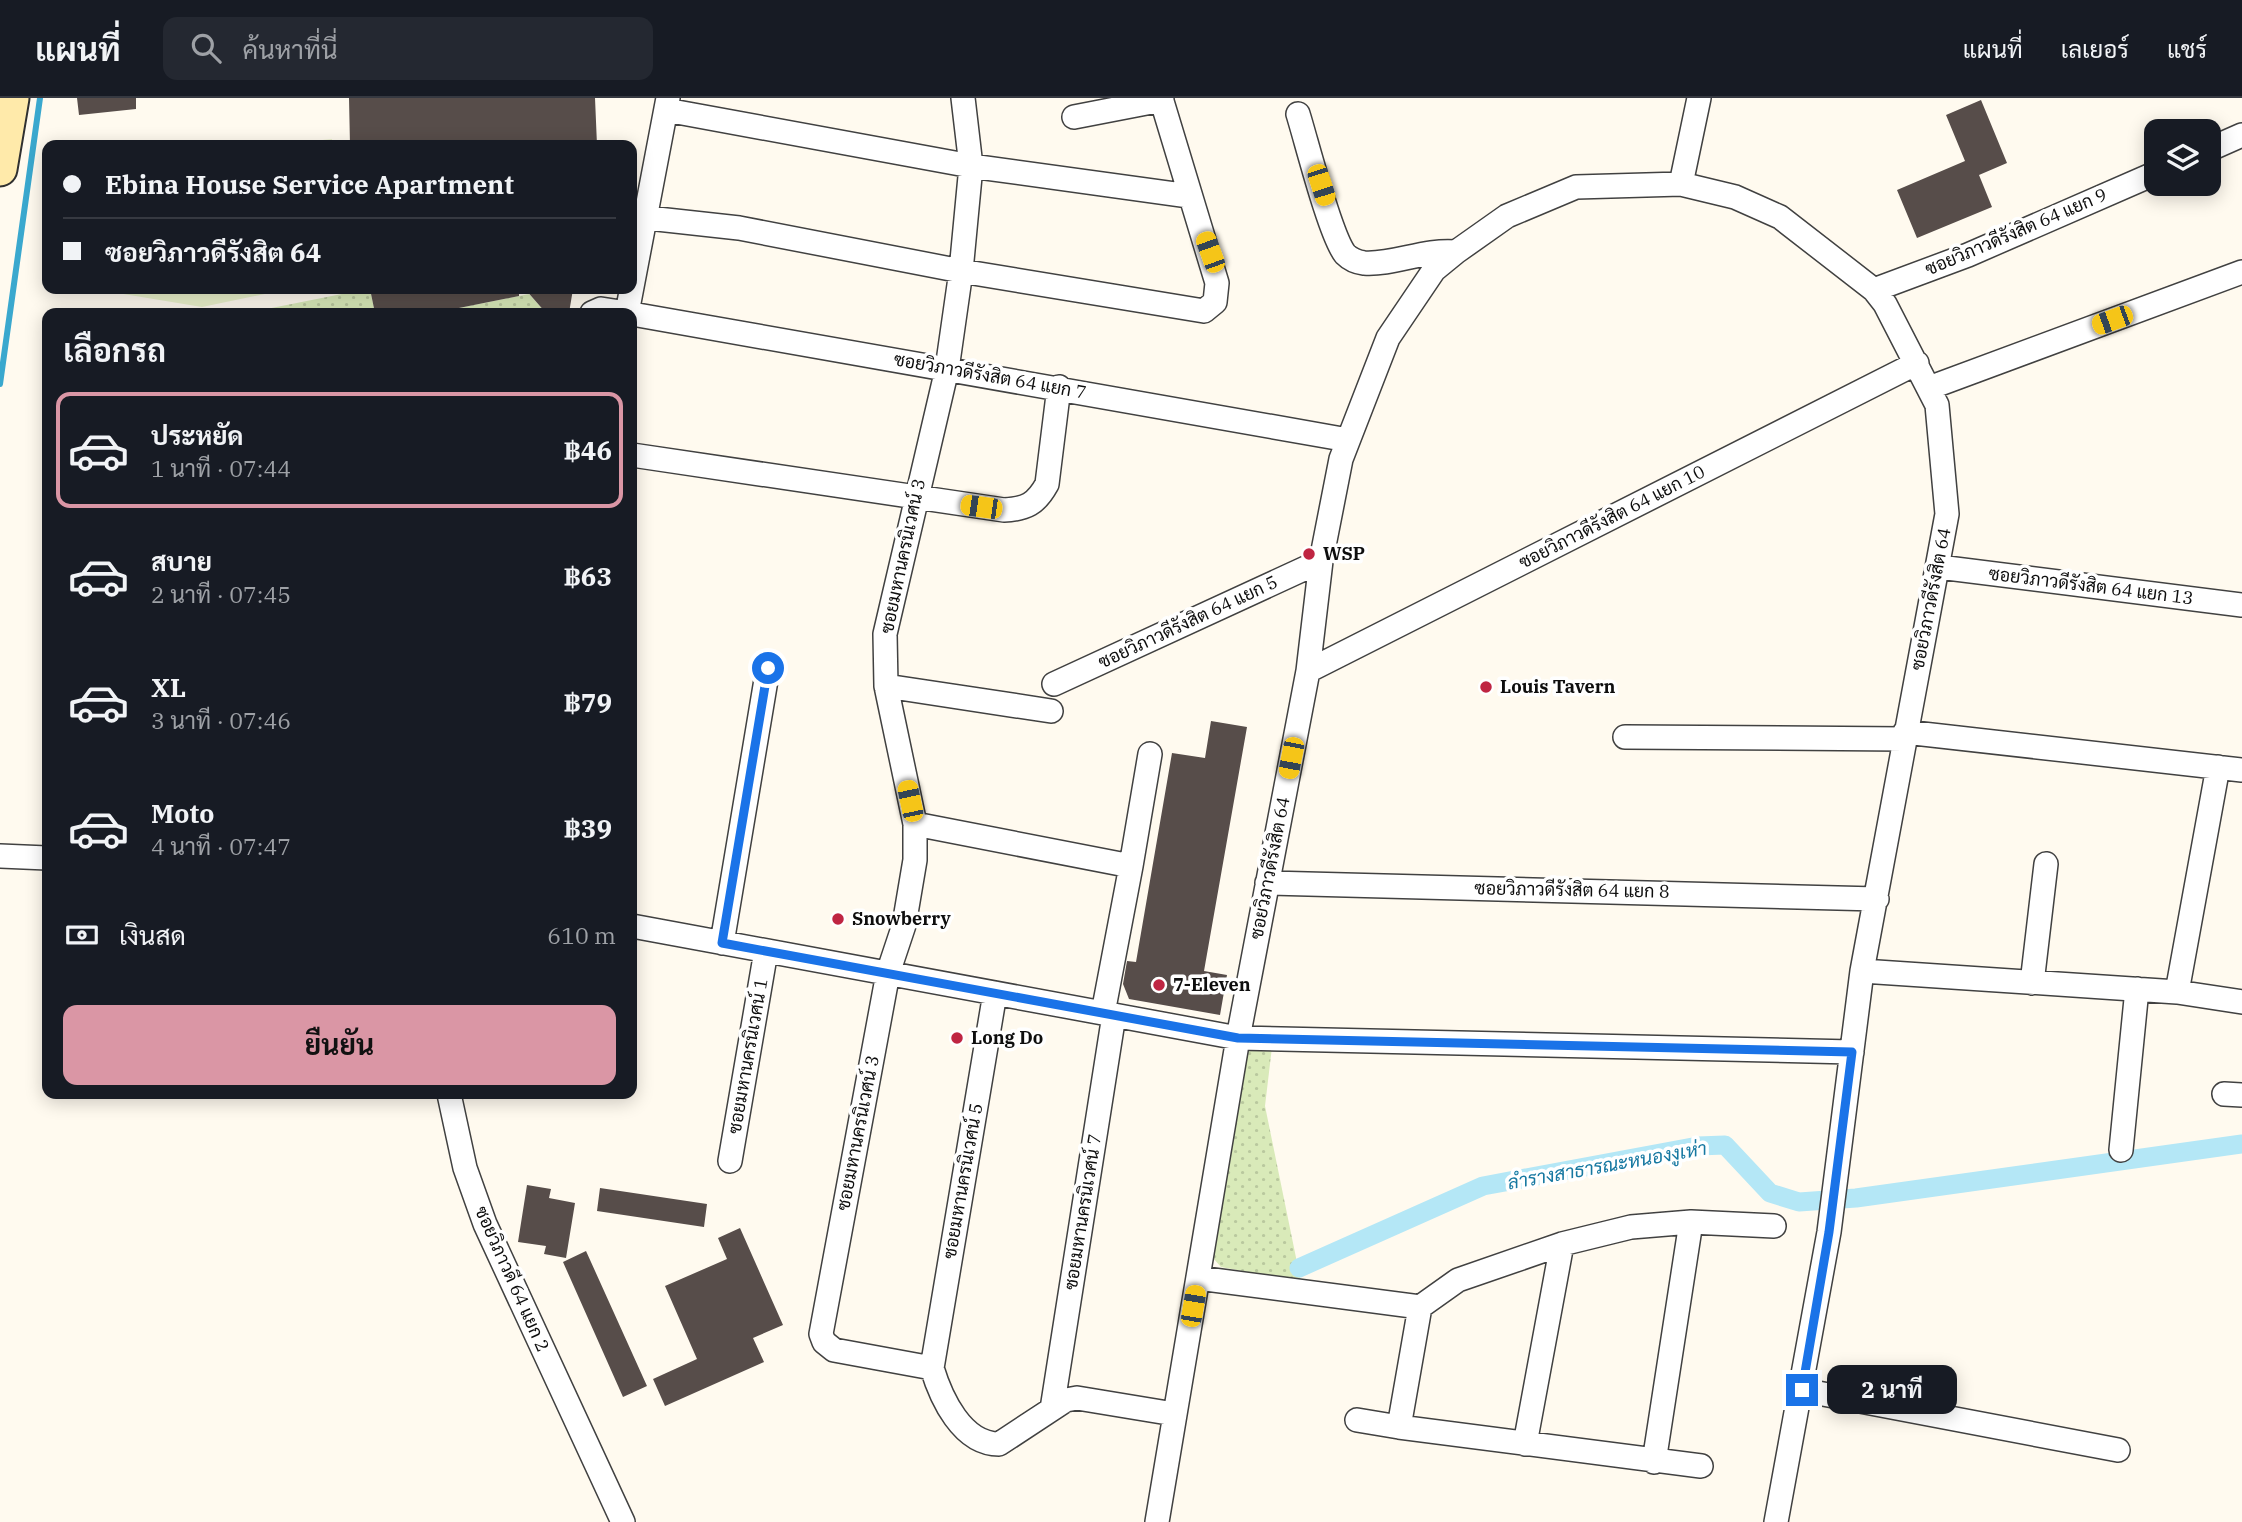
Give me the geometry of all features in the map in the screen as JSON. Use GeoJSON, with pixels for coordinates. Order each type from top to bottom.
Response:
{"type":"FeatureCollection","features":[{"type":"Feature","properties":{"kind":"main road"},"geometry":{"type":"LineString","coordinates":[[0,169],[12,98]]}},
{"type":"Feature","properties":{"kind":"street","name":"ซอยมหานครนิเวศน์ 3"},"geometry":{"type":"LineString","coordinates":[[932,1368],[834,1350],[824,1342],[821,1334],[888,973],[904,925],[915,860],[915,824],[886,686],[885,634],[947,369],[961,271],[971,166],[963,98]]}},
{"type":"Feature","properties":{"kind":"street"},"geometry":{"type":"LineString","coordinates":[[1681,184],[1699,98]]}},
{"type":"Feature","properties":{"kind":"street"},"geometry":{"type":"LineString","coordinates":[[648,218],[739,228],[961,271],[1204,311],[1215,302],[1217,283],[1161,99],[1074,117]]}},
{"type":"Feature","properties":{"kind":"street"},"geometry":{"type":"LineString","coordinates":[[637,271],[667,104],[971,166],[1189,196]]}},
{"type":"Feature","properties":{"kind":"street"},"geometry":{"type":"LineString","coordinates":[[1298,114],[1336,232],[1355,262],[1369,263],[1423,252],[1455,252]]}},
{"type":"Feature","properties":{"kind":"street"},"geometry":{"type":"LineString","coordinates":[[2221,144],[2242,135]]}},
{"type":"Feature","properties":{"kind":"street","name":"ซอยวิภาวดีรังสิต 64 แยก 9"},"geometry":{"type":"LineString","coordinates":[[1874,290],[1968,255],[2144,178]]}},
{"type":"Feature","properties":{"kind":"street","name":"ซอยวิภาวดีรังสิต 64"},"geometry":{"type":"LineString","coordinates":[[1157,1522],[1238,1038],[1308,671],[1321,561],[1341,459],[1348,440],[1388,338],[1434,270],[1455,252],[1507,216],[1576,187],[1681,184],[1735,197],[1780,217],[1874,290],[1917,363],[1937,405],[1947,514],[1940,568],[1904,736],[1862,971],[1830,1220],[1802,1390],[1776,1522]]}},
{"type":"Feature","properties":{"kind":"street"},"geometry":{"type":"LineString","coordinates":[[1929,388],[2242,272]]}},
{"type":"Feature","properties":{"kind":"street","name":"ซอยวิภาวดีรังสิต 64 แยก 7"},"geometry":{"type":"LineString","coordinates":[[637,316],[1059,387],[1348,440]]}},
{"type":"Feature","properties":{"kind":"street","name":"ซอยวิภาวดีรังสิต 64 แยก 10"},"geometry":{"type":"LineString","coordinates":[[1308,671],[1917,363]]}},
{"type":"Feature","properties":{"kind":"street"},"geometry":{"type":"LineString","coordinates":[[637,456],[915,498],[1004,510],[1025,509],[1040,497],[1047,484],[1059,387]]}},
{"type":"Feature","properties":{"kind":"street","name":"ซอยวิภาวดีรังสิต 64 แยก 5"},"geometry":{"type":"LineString","coordinates":[[1054,684],[1321,561]]}},
{"type":"Feature","properties":{"kind":"street","name":"ซอยวิภาวดีรังสิต 64 แยก 13"},"geometry":{"type":"LineString","coordinates":[[1940,568],[2242,605]]}},
{"type":"Feature","properties":{"kind":"street"},"geometry":{"type":"LineString","coordinates":[[722,943],[768,668]]}},
{"type":"Feature","properties":{"kind":"street"},"geometry":{"type":"LineString","coordinates":[[886,686],[1051,711]]}},
{"type":"Feature","properties":{"kind":"street"},"geometry":{"type":"LineString","coordinates":[[1625,737],[1904,736],[2242,770]]}},
{"type":"Feature","properties":{"kind":"street","name":"ซอยมหานครนิเวศน์ 7"},"geometry":{"type":"LineString","coordinates":[[1052,1409],[1108,1014],[1150,754]]}},
{"type":"Feature","properties":{"kind":"street"},"geometry":{"type":"LineString","coordinates":[[2177,992],[2218,767]]}},
{"type":"Feature","properties":{"kind":"street"},"geometry":{"type":"LineString","coordinates":[[915,824],[1131,866]]}},
{"type":"Feature","properties":{"kind":"street"},"geometry":{"type":"LineString","coordinates":[[0,856],[42,858]]}},
{"type":"Feature","properties":{"kind":"street"},"geometry":{"type":"LineString","coordinates":[[2032,983],[2046,864]]}},
{"type":"Feature","properties":{"kind":"street","name":"ซอยวิภาวดีรังสิต 64 แยก 8"},"geometry":{"type":"LineString","coordinates":[[1267,883],[1877,899]]}},
{"type":"Feature","properties":{"kind":"street"},"geometry":{"type":"LineString","coordinates":[[637,927],[1238,1038],[1852,1052]]}},
{"type":"Feature","properties":{"kind":"street","name":"ซอยมหานครนิเวศน์ 1"},"geometry":{"type":"LineString","coordinates":[[730,1161],[766,951]]}},
{"type":"Feature","properties":{"kind":"street"},"geometry":{"type":"LineString","coordinates":[[1862,971],[2177,992],[2242,1002]]}},
{"type":"Feature","properties":{"kind":"street"},"geometry":{"type":"LineString","coordinates":[[2121,1150],[2137,989]]}},
{"type":"Feature","properties":{"kind":"street","name":"ซอยมหานครนิเวศน์ 5"},"geometry":{"type":"LineString","coordinates":[[932,1368],[995,993]]}},
{"type":"Feature","properties":{"kind":"street","name":"ซอยวิภาวดี 64 แยก 2"},"geometry":{"type":"LineString","coordinates":[[450,1099],[465,1168],[485,1224],[623,1522]]}},
{"type":"Feature","properties":{"kind":"street"},"geometry":{"type":"LineString","coordinates":[[1198,1278],[1420,1307],[1458,1280],[1562,1244],[1631,1227],[1691,1222],[1774,1226]]}},
{"type":"Feature","properties":{"kind":"street"},"geometry":{"type":"LineString","coordinates":[[1654,1462],[1691,1222]]}},
{"type":"Feature","properties":{"kind":"street"},"geometry":{"type":"LineString","coordinates":[[1525,1444],[1562,1244]]}},
{"type":"Feature","properties":{"kind":"street"},"geometry":{"type":"LineString","coordinates":[[1399,1427],[1420,1307]]}},
{"type":"Feature","properties":{"kind":"street"},"geometry":{"type":"LineString","coordinates":[[932,1368],[940,1393],[957,1419],[979,1440],[989,1444],[999,1444],[1052,1409],[1077,1398],[1174,1414]]}},
{"type":"Feature","properties":{"kind":"street"},"geometry":{"type":"LineString","coordinates":[[1802,1390],[2118,1450]]}},
{"type":"Feature","properties":{"kind":"street"},"geometry":{"type":"LineString","coordinates":[[1357,1420],[1654,1462],[1701,1466]]}},
{"type":"Feature","properties":{"kind":"green space"},"geometry":{"type":"Polygon","coordinates":[[[123,294],[265,294],[202,307],[123,294]]]}},
{"type":"Feature","properties":{"kind":"green space"},"geometry":{"type":"Polygon","coordinates":[[[342,294],[371,294],[374,308],[272,308],[342,294]]]}},
{"type":"Feature","properties":{"kind":"green space"},"geometry":{"type":"Polygon","coordinates":[[[529,294],[542,308],[459,308],[529,294]]]}},
{"type":"Feature","properties":{"kind":"green space"},"geometry":{"type":"Polygon","coordinates":[[[1248,1046],[1272,1047],[1265,1106],[1301,1282],[1221,1267],[1213,1258],[1248,1046]]]}},
{"type":"Feature","properties":{"kind":"building"},"geometry":{"type":"Polygon","coordinates":[[[77,98],[136,98],[136,109],[79,115],[77,98]]]}},
{"type":"Feature","properties":{"kind":"building"},"geometry":{"type":"Polygon","coordinates":[[[349,98],[595,98],[597,140],[350,140],[349,98]]]}},
{"type":"Feature","properties":{"kind":"building"},"geometry":{"type":"Polygon","coordinates":[[[1981,100],[2007,163],[1979,175],[1992,207],[1917,238],[1897,190],[1965,161],[1946,115],[1981,100]]]}},
{"type":"Feature","properties":{"kind":"building"},"geometry":{"type":"Polygon","coordinates":[[[371,294],[519,294],[459,308],[374,308],[371,294]]]}},
{"type":"Feature","properties":{"kind":"building"},"geometry":{"type":"Polygon","coordinates":[[[529,294],[572,294],[570,308],[542,308],[529,294]]]}},
{"type":"Feature","properties":{"kind":"building"},"geometry":{"type":"Polygon","coordinates":[[[1211,721],[1247,727],[1204,971],[1227,975],[1220,1015],[1129,999],[1123,984],[1127,961],[1136,962],[1172,753],[1205,758],[1211,721]]]}},
{"type":"Feature","properties":{"kind":"building"},"geometry":{"type":"Polygon","coordinates":[[[527,1185],[551,1189],[549,1198],[575,1203],[566,1258],[544,1254],[546,1246],[518,1242],[527,1185]]]}},
{"type":"Feature","properties":{"kind":"building"},"geometry":{"type":"Polygon","coordinates":[[[600,1188],[707,1204],[704,1227],[597,1211],[600,1188]]]}},
{"type":"Feature","properties":{"kind":"building"},"geometry":{"type":"Polygon","coordinates":[[[740,1228],[783,1325],[753,1338],[764,1362],[665,1406],[653,1379],[697,1359],[665,1286],[727,1259],[718,1238],[740,1228]]]}},
{"type":"Feature","properties":{"kind":"building"},"geometry":{"type":"Polygon","coordinates":[[[586,1251],[647,1386],[623,1397],[563,1262],[586,1251]]]}},
{"type":"Feature","properties":{"kind":"waterway"},"geometry":{"type":"LineString","coordinates":[[0,384],[40,98]]}},
{"type":"Feature","properties":{"kind":"waterway","name":"ลำรางสาธารณะหนองงูเห่า"},"geometry":{"type":"LineString","coordinates":[[1299,1268],[1483,1186],[1698,1146],[1725,1145],[1770,1193],[1799,1202],[1856,1198],[2242,1144]]}},
{"type":"Feature","properties":{"kind":"place","name":"WSP"},"geometry":{"type":"Point","coordinates":[1309,554]}},
{"type":"Feature","properties":{"kind":"place","name":"Louis Tavern"},"geometry":{"type":"Point","coordinates":[1486,687]}},
{"type":"Feature","properties":{"kind":"place","name":"Snowberry"},"geometry":{"type":"Point","coordinates":[838,919]}},
{"type":"Feature","properties":{"kind":"place","name":"7-Eleven"},"geometry":{"type":"Point","coordinates":[1159,985]}},
{"type":"Feature","properties":{"kind":"place","name":"Long Do"},"geometry":{"type":"Point","coordinates":[957,1038]}},
{"type":"Feature","properties":{"kind":"route"},"geometry":{"type":"LineString","coordinates":[[768,668],[722,943],[1238,1038],[1852,1052],[1829,1232],[1802,1390]]}}]}
